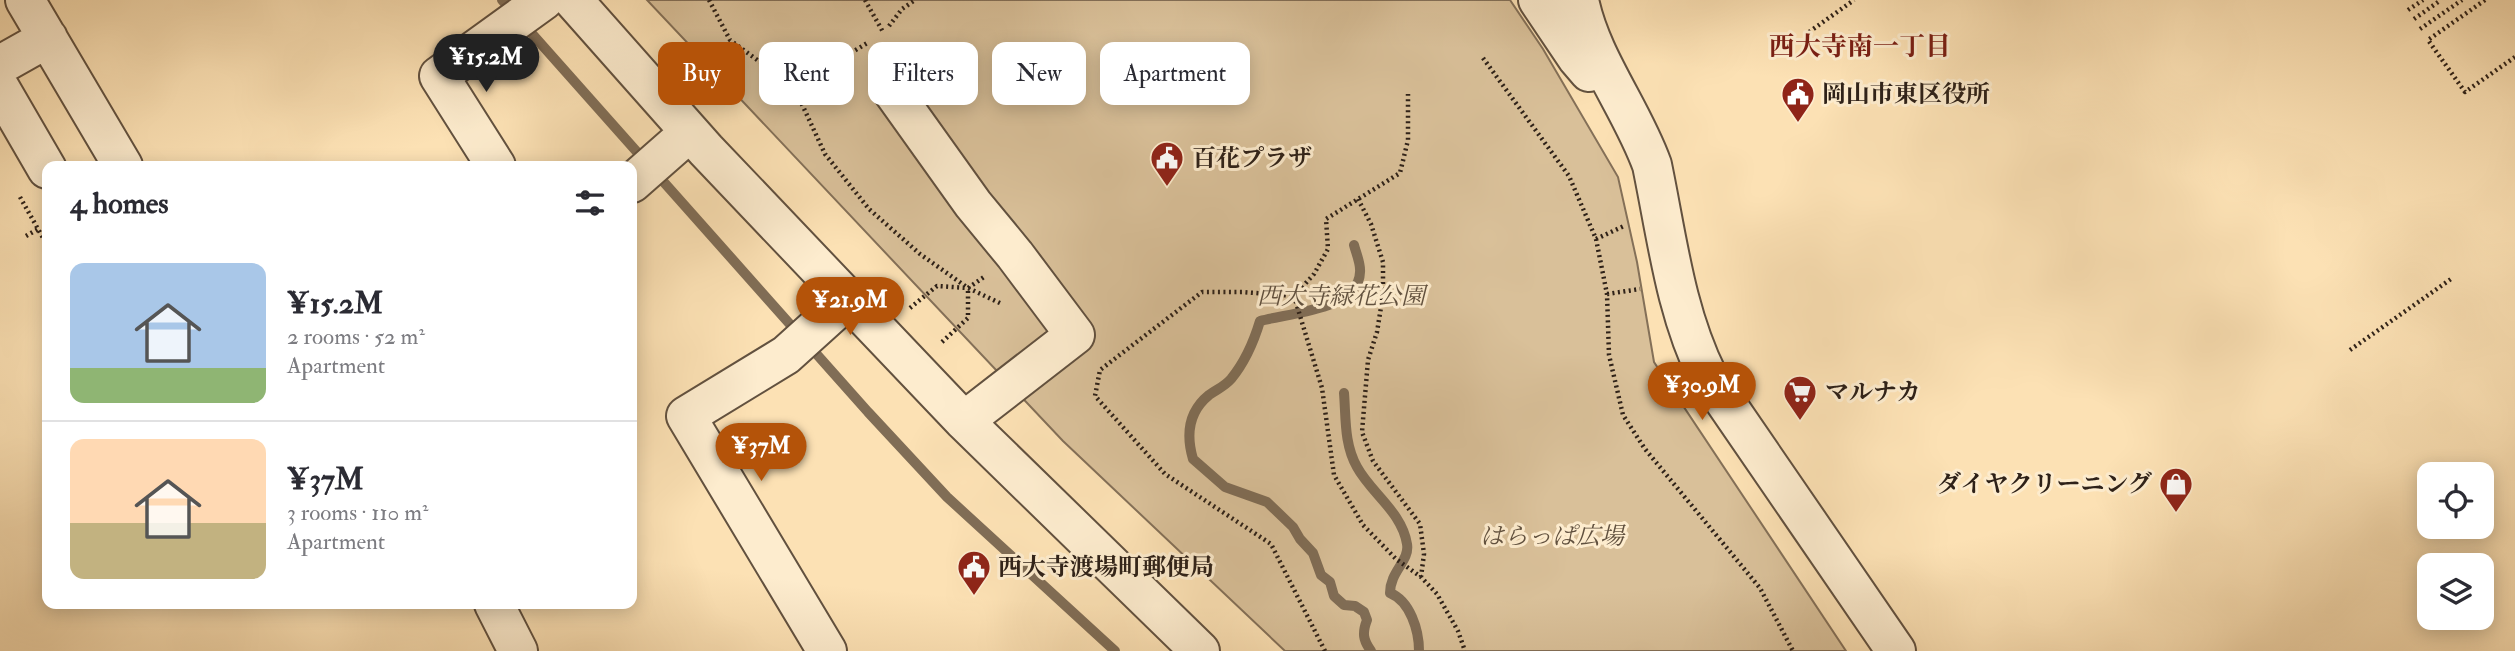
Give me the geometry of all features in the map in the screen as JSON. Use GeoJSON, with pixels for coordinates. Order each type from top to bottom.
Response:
{"type":"FeatureCollection","features":[{"type":"Feature","properties":{"kind":"street"},"geometry":{"type":"LineString","coordinates":[[25,0],[119,161]]}},
{"type":"Feature","properties":{"kind":"street"},"geometry":{"type":"LineString","coordinates":[[573,0],[690,132],[964,421],[1200,651]]}},
{"type":"Feature","properties":{"kind":"street"},"geometry":{"type":"LineString","coordinates":[[1538,0],[1577,58],[1636,127]]}},
{"type":"Feature","properties":{"kind":"street"},"geometry":{"type":"LineString","coordinates":[[1579,0],[1592,41],[1636,127],[1652,166],[1682,315],[1693,348],[1708,377],[1896,651]]}},
{"type":"Feature","properties":{"kind":"street"},"geometry":{"type":"LineString","coordinates":[[493,161],[439,76],[525,14]]}},
{"type":"Feature","properties":{"kind":"street"},"geometry":{"type":"LineString","coordinates":[[0,65],[48,38]]}},
{"type":"Feature","properties":{"kind":"street"},"geometry":{"type":"LineString","coordinates":[[0,88],[42,161]]}},
{"type":"Feature","properties":{"kind":"street"},"geometry":{"type":"LineString","coordinates":[[902,105],[973,204],[1016,255],[1075,335],[964,421]]}},
{"type":"Feature","properties":{"kind":"street"},"geometry":{"type":"LineString","coordinates":[[641,174],[690,132]]}},
{"type":"Feature","properties":{"kind":"street"},"geometry":{"type":"LineString","coordinates":[[827,651],[686,416],[786,355],[848,299]]}},
{"type":"Feature","properties":{"kind":"street"},"geometry":{"type":"LineString","coordinates":[[497,609],[518,651]]}},
{"type":"Feature","properties":{"kind":"path"},"geometry":{"type":"LineString","coordinates":[[709,0],[730,40],[759,61]]}},
{"type":"Feature","properties":{"kind":"path"},"geometry":{"type":"LineString","coordinates":[[894,42],[902,9],[915,0]]}},
{"type":"Feature","properties":{"kind":"path"},"geometry":{"type":"LineString","coordinates":[[1809,32],[1854,0]]}},
{"type":"Feature","properties":{"kind":"path"},"geometry":{"type":"LineString","coordinates":[[2408,10],[2423,0]]}},
{"type":"Feature","properties":{"kind":"path"},"geometry":{"type":"LineString","coordinates":[[2414,19],[2441,0]]}},
{"type":"Feature","properties":{"kind":"path"},"geometry":{"type":"LineString","coordinates":[[2420,29],[2462,0]]}},
{"type":"Feature","properties":{"kind":"path"},"geometry":{"type":"LineString","coordinates":[[2485,0],[2428,40],[2465,92],[2515,58]]}},
{"type":"Feature","properties":{"kind":"path"},"geometry":{"type":"LineString","coordinates":[[854,51],[872,40]]}},
{"type":"Feature","properties":{"kind":"path"},"geometry":{"type":"LineString","coordinates":[[1483,58],[1569,176],[1596,239],[1606,294],[1609,355],[1623,415],[1645,449],[1760,588],[1793,651]]}},
{"type":"Feature","properties":{"kind":"path"},"geometry":{"type":"LineString","coordinates":[[1294,296],[1314,274],[1328,249],[1326,219],[1399,173],[1408,140],[1408,94]]}},
{"type":"Feature","properties":{"kind":"path"},"geometry":{"type":"LineString","coordinates":[[802,105],[824,155],[869,209],[920,254],[968,288],[1011,307]]}},
{"type":"Feature","properties":{"kind":"path"},"geometry":{"type":"LineString","coordinates":[[19,196],[42,236]]}},
{"type":"Feature","properties":{"kind":"path"},"geometry":{"type":"LineString","coordinates":[[1358,199],[1371,224],[1383,262],[1383,295],[1377,332],[1368,360],[1362,432],[1373,461],[1420,524],[1424,554],[1421,577]]}},
{"type":"Feature","properties":{"kind":"path"},"geometry":{"type":"LineString","coordinates":[[1596,239],[1629,224]]}},
{"type":"Feature","properties":{"kind":"path"},"geometry":{"type":"LineString","coordinates":[[26,236],[38,229]]}},
{"type":"Feature","properties":{"kind":"path"},"geometry":{"type":"LineString","coordinates":[[2350,349],[2451,279]]}},
{"type":"Feature","properties":{"kind":"path"},"geometry":{"type":"LineString","coordinates":[[904,314],[937,286],[968,288]]}},
{"type":"Feature","properties":{"kind":"path"},"geometry":{"type":"LineString","coordinates":[[936,347],[968,318],[968,288]]}},
{"type":"Feature","properties":{"kind":"path"},"geometry":{"type":"LineString","coordinates":[[1606,294],[1650,288]]}},
{"type":"Feature","properties":{"kind":"path"},"geometry":{"type":"LineString","coordinates":[[1294,296],[1202,292],[1100,370],[1094,396],[1166,474],[1271,544],[1325,651]]}},
{"type":"Feature","properties":{"kind":"path"},"geometry":{"type":"LineString","coordinates":[[1294,296],[1322,388],[1334,475],[1363,524],[1396,559],[1421,577],[1437,594],[1458,631],[1465,651]]}},
{"type":"Feature","properties":{"kind":"path"},"geometry":{"type":"LineString","coordinates":[[1075,335],[1100,370]]}},
{"type":"Feature","properties":{"kind":"green space","name":"西大寺緑花公園"},"geometry":{"type":"Polygon","coordinates":[[[647,0],[1510,0],[1543,49],[1618,177],[1637,262],[1654,362],[1846,651],[1285,651],[1063,441],[745,104],[745,42],[687,42],[647,0]]]}},
{"type":"Feature","properties":{"kind":"waterway"},"geometry":{"type":"LineString","coordinates":[[502,0],[868,412],[947,497],[1115,651]]}},
{"type":"Feature","properties":{"kind":"waterway"},"geometry":{"type":"LineString","coordinates":[[1354,245],[1360,269],[1357,285],[1348,295],[1321,308],[1260,321],[1236,372],[1226,384],[1202,402],[1193,416],[1189,433],[1193,459],[1225,487],[1267,502],[1293,527],[1313,553],[1321,575],[1330,582],[1334,596],[1344,605],[1355,606],[1364,612],[1367,620],[1364,636],[1371,651]]}},
{"type":"Feature","properties":{"kind":"waterway"},"geometry":{"type":"LineString","coordinates":[[1344,393],[1346,431],[1353,458],[1363,476],[1393,512],[1404,533],[1406,556],[1393,578],[1390,593],[1408,609],[1417,634],[1419,651]]}},
{"type":"Feature","properties":{"kind":"place","name":"岡山市東区役所"},"geometry":{"type":"Point","coordinates":[1798,124]}},
{"type":"Feature","properties":{"kind":"place","name":"百花プラザ"},"geometry":{"type":"Point","coordinates":[1167,188]}},
{"type":"Feature","properties":{"kind":"place","name":"マルナカ"},"geometry":{"type":"Point","coordinates":[1800,422]}},
{"type":"Feature","properties":{"kind":"place","name":"ダイヤクリーニング"},"geometry":{"type":"Point","coordinates":[2176,514]}},
{"type":"Feature","properties":{"kind":"place","name":"西大寺渡場町郵便局"},"geometry":{"type":"Point","coordinates":[974,597]}},
{"type":"Feature","properties":{"kind":"district","name":"西大寺南一丁目"},"geometry":{"type":"Point","coordinates":[1860,47]}},
{"type":"Feature","properties":{"kind":"park label","name":"はらっぱ広場"},"geometry":{"type":"Point","coordinates":[1552,536]}}]}
